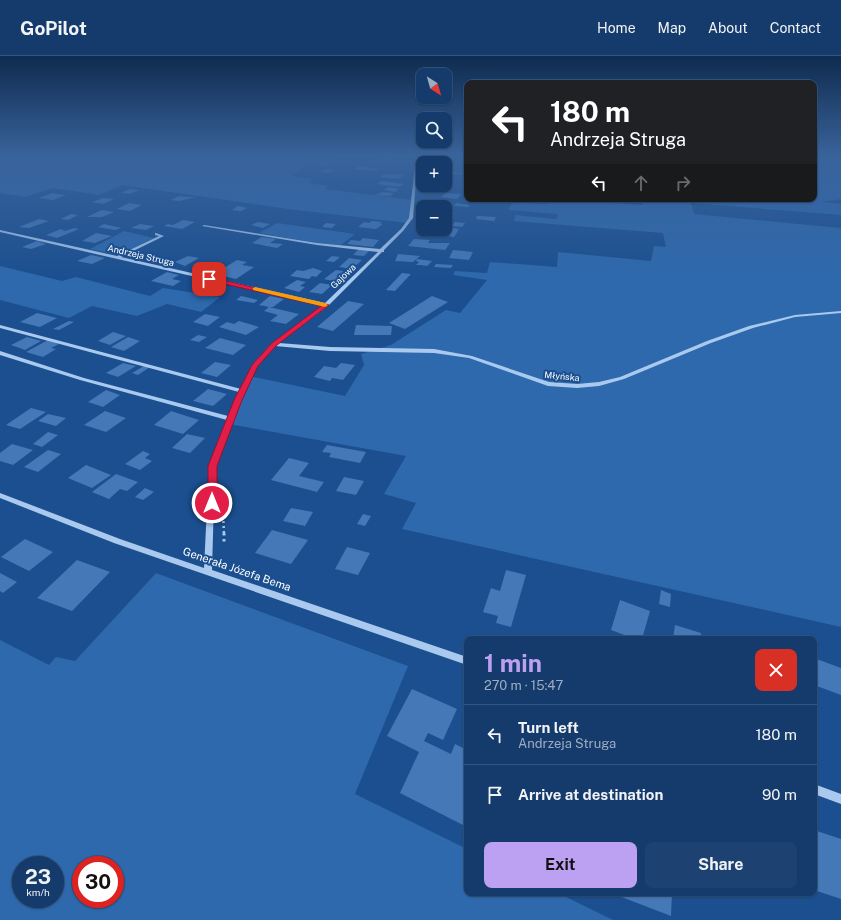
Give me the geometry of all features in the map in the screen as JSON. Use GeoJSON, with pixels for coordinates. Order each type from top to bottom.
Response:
{"type":"FeatureCollection","features":[{"type":"Feature","properties":{"kind":"street","name":"Gajowa"},"geometry":{"type":"LineString","coordinates":[[208,573],[212,466],[255,365],[274,344],[326,305],[383,251],[411,218],[413,197]]}},
{"type":"Feature","properties":{"kind":"street"},"geometry":{"type":"LineString","coordinates":[[204,226],[317,244],[383,251]]}},
{"type":"Feature","properties":{"kind":"street","name":"Andrzeja Struga"},"geometry":{"type":"LineString","coordinates":[[0,231],[326,305]]}},
{"type":"Feature","properties":{"kind":"street"},"geometry":{"type":"LineString","coordinates":[[118,257],[162,236],[156,234]]}},
{"type":"Feature","properties":{"kind":"street","name":"Młyńska"},"geometry":{"type":"LineString","coordinates":[[274,344],[330,349],[434,352],[470,357],[548,384],[577,386],[599,384],[622,378],[708,342],[751,328],[795,316],[841,312]]}},
{"type":"Feature","properties":{"kind":"street"},"geometry":{"type":"LineString","coordinates":[[0,326],[243,391]]}},
{"type":"Feature","properties":{"kind":"street"},"geometry":{"type":"LineString","coordinates":[[0,353],[82,379],[231,419]]}},
{"type":"Feature","properties":{"kind":"street","name":"Generała Józefa Bema"},"geometry":{"type":"LineString","coordinates":[[0,495],[117,541],[464,660]]}},
{"type":"Feature","properties":{"kind":"street"},"geometry":{"type":"LineString","coordinates":[[817,790],[841,799]]}},
{"type":"Feature","properties":{"kind":"shaded area"},"geometry":{"type":"Polygon","coordinates":[[[207,197],[392,197],[413,200],[411,218],[408,223],[288,209],[207,197]]]}},
{"type":"Feature","properties":{"kind":"shaded area"},"geometry":{"type":"Polygon","coordinates":[[[817,197],[841,197],[841,199],[821,202],[841,204],[841,215],[691,203],[694,214],[841,228],[841,627],[402,529],[416,503],[384,494],[406,456],[229,424],[249,376],[345,396],[364,365],[361,354],[391,345],[446,310],[460,313],[487,280],[453,275],[455,271],[487,273],[490,262],[557,267],[558,252],[651,261],[654,246],[666,247],[663,233],[514,221],[515,215],[556,219],[558,214],[508,210],[513,202],[546,204],[546,202],[598,202],[642,205],[642,202],[817,202],[817,197]]]}},
{"type":"Feature","properties":{"kind":"shaded area"},"geometry":{"type":"Polygon","coordinates":[[[277,223],[355,234],[341,245],[318,243],[259,233],[277,223]]]}},
{"type":"Feature","properties":{"kind":"shaded area"},"geometry":{"type":"Polygon","coordinates":[[[124,231],[154,238],[118,255],[90,249],[124,231]]]}},
{"type":"Feature","properties":{"kind":"shaded area"},"geometry":{"type":"Polygon","coordinates":[[[0,266],[62,281],[76,277],[150,296],[163,288],[220,297],[201,312],[167,304],[137,316],[92,306],[69,318],[0,300],[0,266]]]}},
{"type":"Feature","properties":{"kind":"shaded area"},"geometry":{"type":"Polygon","coordinates":[[[156,573],[408,666],[355,794],[464,848],[464,896],[564,896],[613,920],[0,920],[0,640],[49,665],[56,657],[75,661],[156,573]]]}},
{"type":"Feature","properties":{"kind":"building"},"geometry":{"type":"Polygon","coordinates":[[[41,197],[60,197],[53,200],[39,198],[41,197]]]}},
{"type":"Feature","properties":{"kind":"building"},"geometry":{"type":"Polygon","coordinates":[[[176,197],[194,197],[179,201],[171,200],[176,197]]]}},
{"type":"Feature","properties":{"kind":"building"},"geometry":{"type":"Polygon","coordinates":[[[444,197],[458,197],[457,199],[444,197]]]}},
{"type":"Feature","properties":{"kind":"building"},"geometry":{"type":"Polygon","coordinates":[[[103,198],[114,199],[103,204],[92,202],[103,198]]]}},
{"type":"Feature","properties":{"kind":"building"},"geometry":{"type":"Polygon","coordinates":[[[129,203],[142,205],[130,211],[117,209],[129,203]]]}},
{"type":"Feature","properties":{"kind":"building"},"geometry":{"type":"Polygon","coordinates":[[[456,203],[470,205],[468,207],[454,206],[456,203]]]}},
{"type":"Feature","properties":{"kind":"building"},"geometry":{"type":"Polygon","coordinates":[[[238,206],[247,208],[241,211],[232,210],[238,206]]]}},
{"type":"Feature","properties":{"kind":"building"},"geometry":{"type":"Polygon","coordinates":[[[102,210],[114,212],[102,217],[87,217],[102,210]]]}},
{"type":"Feature","properties":{"kind":"building"},"geometry":{"type":"Polygon","coordinates":[[[71,214],[78,215],[68,220],[61,219],[71,214]]]}},
{"type":"Feature","properties":{"kind":"building"},"geometry":{"type":"Polygon","coordinates":[[[477,216],[496,217],[494,221],[476,219],[477,216]]]}},
{"type":"Feature","properties":{"kind":"building"},"geometry":{"type":"Polygon","coordinates":[[[39,219],[49,221],[29,228],[19,227],[39,219]]]}},
{"type":"Feature","properties":{"kind":"building"},"geometry":{"type":"Polygon","coordinates":[[[183,220],[195,222],[182,229],[164,226],[168,224],[173,225],[183,220]]]}},
{"type":"Feature","properties":{"kind":"building"},"geometry":{"type":"Polygon","coordinates":[[[372,221],[382,222],[380,224],[383,224],[376,229],[358,227],[364,222],[369,223],[372,221]]]}},
{"type":"Feature","properties":{"kind":"building"},"geometry":{"type":"Polygon","coordinates":[[[258,222],[270,224],[263,228],[251,225],[258,222]]]}},
{"type":"Feature","properties":{"kind":"building"},"geometry":{"type":"Polygon","coordinates":[[[455,222],[465,223],[462,227],[452,226],[455,222]]]}},
{"type":"Feature","properties":{"kind":"building"},"geometry":{"type":"Polygon","coordinates":[[[326,223],[336,224],[332,228],[322,227],[326,223]]]}},
{"type":"Feature","properties":{"kind":"building"},"geometry":{"type":"Polygon","coordinates":[[[104,224],[121,228],[115,230],[98,227],[104,224]]]}},
{"type":"Feature","properties":{"kind":"building"},"geometry":{"type":"Polygon","coordinates":[[[140,224],[154,226],[146,230],[131,228],[140,224]]]}},
{"type":"Feature","properties":{"kind":"building"},"geometry":{"type":"Polygon","coordinates":[[[74,228],[79,229],[57,238],[46,235],[61,229],[65,231],[74,228]]]}},
{"type":"Feature","properties":{"kind":"building"},"geometry":{"type":"Polygon","coordinates":[[[452,228],[459,229],[454,237],[449,236],[452,236],[452,228]]]}},
{"type":"Feature","properties":{"kind":"building"},"geometry":{"type":"Polygon","coordinates":[[[96,233],[112,236],[95,243],[82,241],[96,233]]]}},
{"type":"Feature","properties":{"kind":"building"},"geometry":{"type":"Polygon","coordinates":[[[262,237],[276,239],[270,243],[283,244],[277,248],[252,243],[262,237]]]}},
{"type":"Feature","properties":{"kind":"building"},"geometry":{"type":"Polygon","coordinates":[[[363,238],[379,240],[373,247],[347,244],[351,240],[360,241],[363,238]]]}},
{"type":"Feature","properties":{"kind":"building"},"geometry":{"type":"Polygon","coordinates":[[[414,239],[430,240],[428,243],[450,243],[445,250],[408,246],[414,239]]]}},
{"type":"Feature","properties":{"kind":"building"},"geometry":{"type":"Polygon","coordinates":[[[37,241],[46,244],[31,249],[22,247],[37,241]]]}},
{"type":"Feature","properties":{"kind":"building"},"geometry":{"type":"Polygon","coordinates":[[[360,248],[370,250],[364,256],[353,255],[360,248]]]}},
{"type":"Feature","properties":{"kind":"building"},"geometry":{"type":"Polygon","coordinates":[[[453,250],[473,252],[469,260],[449,258],[453,250]]]}},
{"type":"Feature","properties":{"kind":"building"},"geometry":{"type":"Polygon","coordinates":[[[398,254],[420,256],[413,262],[395,261],[398,254]]]}},
{"type":"Feature","properties":{"kind":"building"},"geometry":{"type":"Polygon","coordinates":[[[91,255],[105,258],[92,264],[77,261],[91,255]]]}},
{"type":"Feature","properties":{"kind":"building"},"geometry":{"type":"Polygon","coordinates":[[[188,256],[199,258],[185,266],[175,262],[188,256]]]}},
{"type":"Feature","properties":{"kind":"building"},"geometry":{"type":"Polygon","coordinates":[[[332,256],[340,257],[334,262],[326,261],[332,256]]]}},
{"type":"Feature","properties":{"kind":"building"},"geometry":{"type":"Polygon","coordinates":[[[349,258],[362,260],[352,269],[339,267],[349,258]]]}},
{"type":"Feature","properties":{"kind":"building"},"geometry":{"type":"Polygon","coordinates":[[[417,259],[432,261],[427,266],[416,265],[419,262],[416,261],[417,259]]]}},
{"type":"Feature","properties":{"kind":"building"},"geometry":{"type":"Polygon","coordinates":[[[237,260],[247,262],[242,265],[254,267],[236,279],[214,274],[237,260]]]}},
{"type":"Feature","properties":{"kind":"building"},"geometry":{"type":"Polygon","coordinates":[[[436,264],[453,265],[451,268],[434,267],[436,264]]]}},
{"type":"Feature","properties":{"kind":"building"},"geometry":{"type":"Polygon","coordinates":[[[313,268],[322,271],[316,277],[312,276],[309,279],[290,276],[297,270],[303,271],[313,268]]]}},
{"type":"Feature","properties":{"kind":"building"},"geometry":{"type":"Polygon","coordinates":[[[336,270],[349,272],[337,282],[324,279],[336,270]]]}},
{"type":"Feature","properties":{"kind":"building"},"geometry":{"type":"Polygon","coordinates":[[[167,272],[179,275],[172,279],[181,281],[173,286],[151,281],[167,272]]]}},
{"type":"Feature","properties":{"kind":"building"},"geometry":{"type":"Polygon","coordinates":[[[402,273],[411,274],[395,291],[386,290],[402,273]]]}},
{"type":"Feature","properties":{"kind":"building"},"geometry":{"type":"Polygon","coordinates":[[[297,280],[306,282],[300,286],[305,287],[299,292],[284,288],[297,280]]]}},
{"type":"Feature","properties":{"kind":"building"},"geometry":{"type":"Polygon","coordinates":[[[320,283],[332,285],[322,294],[309,292],[320,283]]]}},
{"type":"Feature","properties":{"kind":"building"},"geometry":{"type":"Polygon","coordinates":[[[241,296],[258,300],[254,303],[236,300],[241,296]]]}},
{"type":"Feature","properties":{"kind":"building"},"geometry":{"type":"Polygon","coordinates":[[[270,296],[284,299],[273,307],[259,305],[270,296]]]}},
{"type":"Feature","properties":{"kind":"building"},"geometry":{"type":"Polygon","coordinates":[[[432,296],[448,302],[405,329],[389,323],[432,296]]]}},
{"type":"Feature","properties":{"kind":"building"},"geometry":{"type":"Polygon","coordinates":[[[348,301],[364,304],[333,331],[317,327],[348,301]]]}},
{"type":"Feature","properties":{"kind":"building"},"geometry":{"type":"Polygon","coordinates":[[[269,307],[299,314],[286,324],[270,321],[278,315],[264,311],[269,307]]]}},
{"type":"Feature","properties":{"kind":"building"},"geometry":{"type":"Polygon","coordinates":[[[37,313],[57,318],[40,327],[20,322],[37,313]]]}},
{"type":"Feature","properties":{"kind":"building"},"geometry":{"type":"Polygon","coordinates":[[[205,314],[220,317],[208,326],[193,322],[205,314]]]}},
{"type":"Feature","properties":{"kind":"building"},"geometry":{"type":"Polygon","coordinates":[[[69,321],[74,322],[59,330],[53,329],[69,321]]]}},
{"type":"Feature","properties":{"kind":"building"},"geometry":{"type":"Polygon","coordinates":[[[239,321],[259,327],[246,335],[219,327],[227,322],[234,324],[239,321]]]}},
{"type":"Feature","properties":{"kind":"building"},"geometry":{"type":"Polygon","coordinates":[[[356,325],[392,326],[391,335],[354,335],[356,325]]]}},
{"type":"Feature","properties":{"kind":"building"},"geometry":{"type":"Polygon","coordinates":[[[113,332],[126,336],[110,345],[98,341],[113,332]]]}},
{"type":"Feature","properties":{"kind":"building"},"geometry":{"type":"Polygon","coordinates":[[[198,335],[207,337],[199,342],[190,340],[198,335]]]}},
{"type":"Feature","properties":{"kind":"building"},"geometry":{"type":"Polygon","coordinates":[[[27,337],[41,341],[25,350],[11,345],[27,337]]]}},
{"type":"Feature","properties":{"kind":"building"},"geometry":{"type":"Polygon","coordinates":[[[128,337],[140,341],[124,351],[111,347],[128,337]]]}},
{"type":"Feature","properties":{"kind":"building"},"geometry":{"type":"Polygon","coordinates":[[[220,338],[246,345],[233,355],[205,348],[220,338]]]}},
{"type":"Feature","properties":{"kind":"building"},"geometry":{"type":"Polygon","coordinates":[[[48,340],[59,344],[51,348],[56,349],[43,357],[26,352],[48,340]]]}},
{"type":"Feature","properties":{"kind":"building"},"geometry":{"type":"Polygon","coordinates":[[[215,362],[231,365],[217,377],[201,373],[215,362]]]}},
{"type":"Feature","properties":{"kind":"building"},"geometry":{"type":"Polygon","coordinates":[[[123,363],[136,366],[118,377],[106,373],[123,363]]]}},
{"type":"Feature","properties":{"kind":"building"},"geometry":{"type":"Polygon","coordinates":[[[341,363],[355,365],[343,380],[332,378],[330,381],[314,377],[324,366],[336,368],[341,363]]]}},
{"type":"Feature","properties":{"kind":"building"},"geometry":{"type":"Polygon","coordinates":[[[144,366],[150,367],[138,375],[132,373],[144,366]]]}},
{"type":"Feature","properties":{"kind":"building"},"geometry":{"type":"Polygon","coordinates":[[[208,389],[227,394],[213,406],[193,401],[208,389]]]}},
{"type":"Feature","properties":{"kind":"building"},"geometry":{"type":"Polygon","coordinates":[[[106,390],[120,395],[103,407],[88,402],[106,390]]]}},
{"type":"Feature","properties":{"kind":"building"},"geometry":{"type":"Polygon","coordinates":[[[31,408],[46,412],[20,429],[6,425],[31,408]]]}},
{"type":"Feature","properties":{"kind":"building"},"geometry":{"type":"Polygon","coordinates":[[[105,411],[126,418],[106,432],[84,425],[105,411]]]}},
{"type":"Feature","properties":{"kind":"building"},"geometry":{"type":"Polygon","coordinates":[[[171,411],[199,420],[183,434],[154,425],[171,411]]]}},
{"type":"Feature","properties":{"kind":"building"},"geometry":{"type":"Polygon","coordinates":[[[48,414],[66,418],[56,426],[38,421],[48,414]]]}},
{"type":"Feature","properties":{"kind":"building"},"geometry":{"type":"Polygon","coordinates":[[[48,432],[58,435],[42,447],[33,444],[48,432]]]}},
{"type":"Feature","properties":{"kind":"building"},"geometry":{"type":"Polygon","coordinates":[[[187,434],[205,438],[190,453],[172,448],[187,434]]]}},
{"type":"Feature","properties":{"kind":"building"},"geometry":{"type":"Polygon","coordinates":[[[12,444],[33,450],[13,465],[0,461],[0,453],[12,444]]]}},
{"type":"Feature","properties":{"kind":"building"},"geometry":{"type":"Polygon","coordinates":[[[327,445],[366,452],[360,463],[329,457],[331,453],[322,452],[327,445]]]}},
{"type":"Feature","properties":{"kind":"building"},"geometry":{"type":"Polygon","coordinates":[[[48,450],[61,454],[38,472],[24,467],[48,450]]]}},
{"type":"Feature","properties":{"kind":"building"},"geometry":{"type":"Polygon","coordinates":[[[143,451],[150,454],[145,458],[152,461],[140,470],[125,464],[143,451]]]}},
{"type":"Feature","properties":{"kind":"building"},"geometry":{"type":"Polygon","coordinates":[[[289,458],[309,463],[299,476],[324,482],[317,492],[271,480],[289,458]]]}},
{"type":"Feature","properties":{"kind":"building"},"geometry":{"type":"Polygon","coordinates":[[[86,465],[111,475],[92,488],[68,478],[86,465]]]}},
{"type":"Feature","properties":{"kind":"building"},"geometry":{"type":"Polygon","coordinates":[[[116,474],[138,482],[127,491],[120,489],[109,499],[92,492],[116,474]]]}},
{"type":"Feature","properties":{"kind":"building"},"geometry":{"type":"Polygon","coordinates":[[[344,477],[364,481],[356,495],[336,491],[344,477]]]}},
{"type":"Feature","properties":{"kind":"building"},"geometry":{"type":"Polygon","coordinates":[[[145,488],[154,492],[143,500],[135,497],[145,488]]]}},
{"type":"Feature","properties":{"kind":"building"},"geometry":{"type":"Polygon","coordinates":[[[291,508],[313,512],[305,526],[283,521],[291,508]]]}},
{"type":"Feature","properties":{"kind":"building"},"geometry":{"type":"Polygon","coordinates":[[[363,514],[371,516],[365,526],[357,524],[363,514]]]}},
{"type":"Feature","properties":{"kind":"building"},"geometry":{"type":"Polygon","coordinates":[[[272,530],[308,540],[291,564],[255,553],[272,530]]]}},
{"type":"Feature","properties":{"kind":"building"},"geometry":{"type":"Polygon","coordinates":[[[25,539],[53,552],[29,571],[1,557],[25,539]]]}},
{"type":"Feature","properties":{"kind":"building"},"geometry":{"type":"Polygon","coordinates":[[[347,547],[370,553],[358,575],[335,569],[347,547]]]}},
{"type":"Feature","properties":{"kind":"building"},"geometry":{"type":"Polygon","coordinates":[[[77,560],[110,572],[72,611],[37,598],[77,560]]]}},
{"type":"Feature","properties":{"kind":"building"},"geometry":{"type":"Polygon","coordinates":[[[506,570],[526,575],[511,627],[496,623],[498,616],[483,612],[491,588],[500,591],[506,570]]]}},
{"type":"Feature","properties":{"kind":"building"},"geometry":{"type":"Polygon","coordinates":[[[0,573],[17,582],[3,593],[0,591],[0,573]]]}},
{"type":"Feature","properties":{"kind":"building"},"geometry":{"type":"Polygon","coordinates":[[[661,590],[671,594],[670,607],[659,604],[661,590]]]}},
{"type":"Feature","properties":{"kind":"building"},"geometry":{"type":"Polygon","coordinates":[[[620,600],[650,611],[643,636],[627,636],[611,630],[620,600]]]}},
{"type":"Feature","properties":{"kind":"building"},"geometry":{"type":"Polygon","coordinates":[[[675,625],[701,633],[701,636],[673,636],[675,625]]]}},
{"type":"Feature","properties":{"kind":"building"},"geometry":{"type":"Polygon","coordinates":[[[817,659],[841,668],[841,695],[817,686],[817,659]]]}},
{"type":"Feature","properties":{"kind":"building"},"geometry":{"type":"Polygon","coordinates":[[[412,689],[457,709],[443,740],[428,733],[424,741],[451,754],[455,744],[464,748],[463,825],[400,793],[419,752],[387,736],[412,689]]]}},
{"type":"Feature","properties":{"kind":"building"},"geometry":{"type":"Polygon","coordinates":[[[817,831],[841,839],[841,899],[817,891],[817,831]]]}},
{"type":"Feature","properties":{"kind":"building"},"geometry":{"type":"Polygon","coordinates":[[[619,896],[672,896],[671,916],[619,896]]]}},
{"type":"Feature","properties":{"kind":"slow traffic"},"geometry":{"type":"LineString","coordinates":[[255,289],[325,305]]}},
{"type":"Feature","properties":{"kind":"route"},"geometry":{"type":"LineString","coordinates":[[209,279],[326,305],[274,344],[255,365],[238,400],[212,466],[212,503]]}}]}
